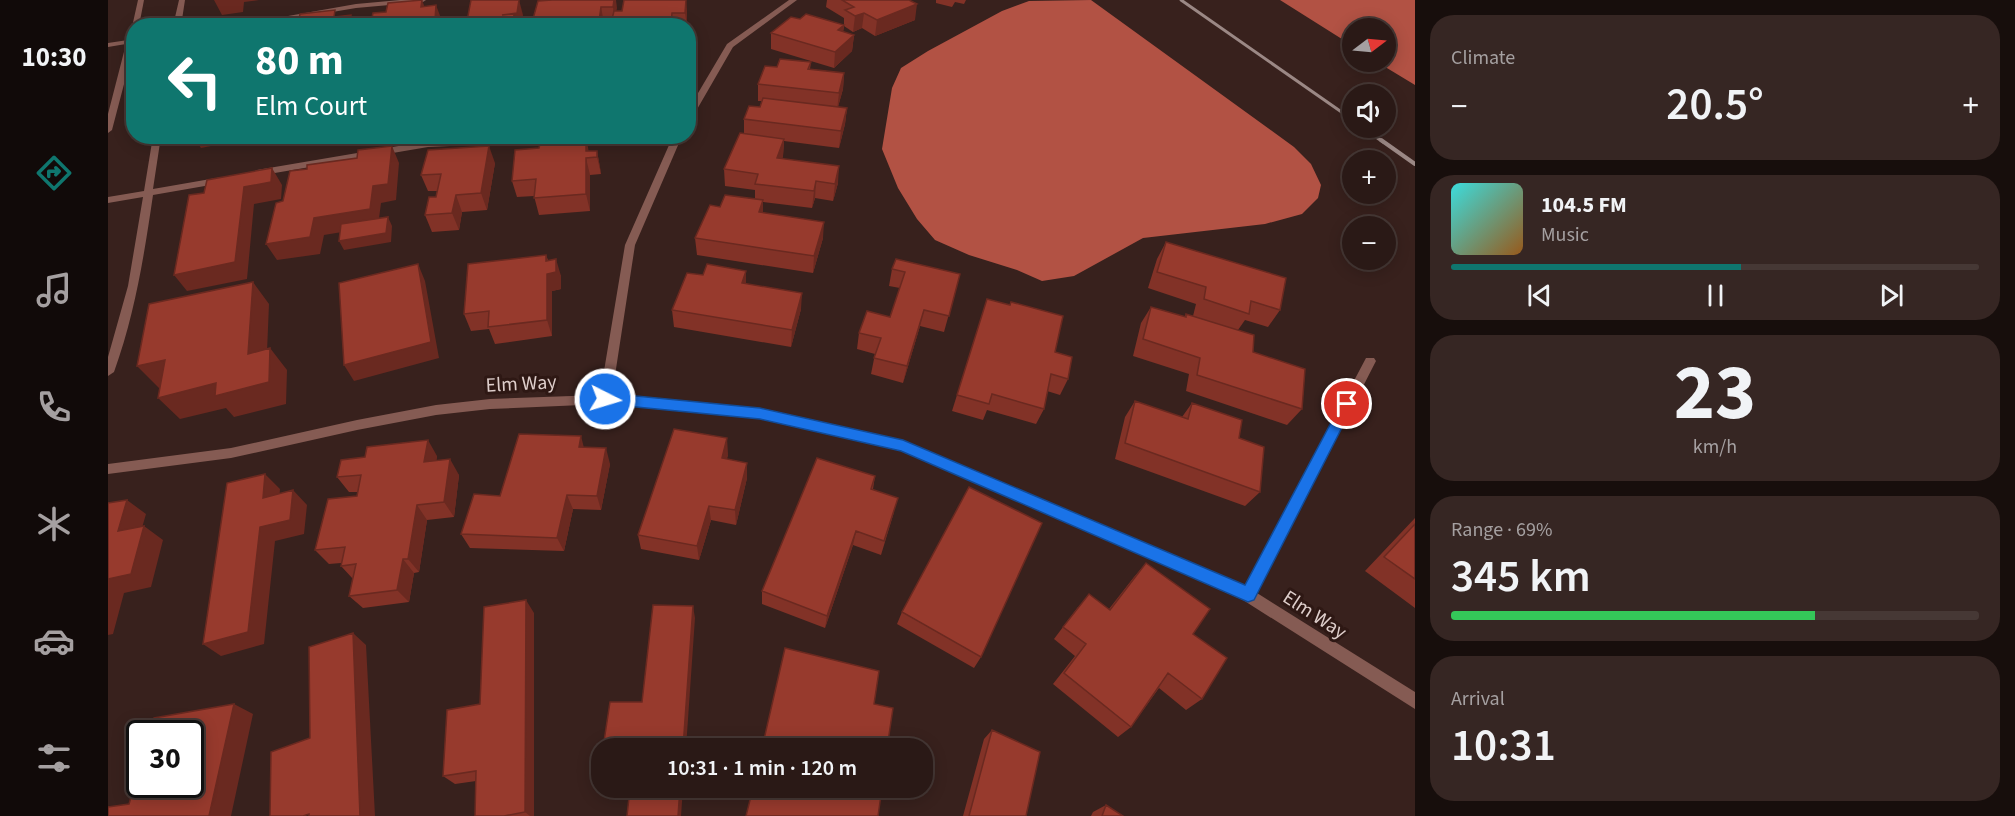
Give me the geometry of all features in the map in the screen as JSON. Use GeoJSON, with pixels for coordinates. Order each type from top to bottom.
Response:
{"type":"FeatureCollection","features":[{"type":"Feature","properties":{"kind":"street"},"geometry":{"type":"LineString","coordinates":[[136,18],[141,0]]}},
{"type":"Feature","properties":{"kind":"street"},"geometry":{"type":"LineString","coordinates":[[179,18],[182,0]]}},
{"type":"Feature","properties":{"kind":"street"},"geometry":{"type":"LineString","coordinates":[[283,18],[356,6],[423,0]]}},
{"type":"Feature","properties":{"kind":"street"},"geometry":{"type":"LineString","coordinates":[[696,104],[730,46],[794,0]]}},
{"type":"Feature","properties":{"kind":"street"},"geometry":{"type":"LineString","coordinates":[[108,45],[126,43]]}},
{"type":"Feature","properties":{"kind":"street"},"geometry":{"type":"LineString","coordinates":[[108,130],[126,64]]}},
{"type":"Feature","properties":{"kind":"street"},"geometry":{"type":"LineString","coordinates":[[108,372],[120,343],[130,300],[156,144]]}},
{"type":"Feature","properties":{"kind":"street"},"geometry":{"type":"LineString","coordinates":[[252,174],[428,144]]}},
{"type":"Feature","properties":{"kind":"street"},"geometry":{"type":"LineString","coordinates":[[605,399],[630,245],[674,144]]}},
{"type":"Feature","properties":{"kind":"street"},"geometry":{"type":"LineString","coordinates":[[108,200],[229,178]]}},
{"type":"Feature","properties":{"kind":"street"},"geometry":{"type":"LineString","coordinates":[[1248,595],[1370,361]]}},
{"type":"Feature","properties":{"kind":"street","name":"Elm Way"},"geometry":{"type":"LineString","coordinates":[[108,469],[231,453],[436,410],[490,404],[605,399],[760,413],[903,446],[1248,595],[1415,701]]}},
{"type":"Feature","properties":{"kind":"shaded area"},"geometry":{"type":"Polygon","coordinates":[[[1091,0],[1294,147],[1311,164],[1321,185],[1318,198],[1302,214],[1265,224],[1143,238],[1074,276],[1042,281],[1017,270],[969,255],[935,240],[917,219],[898,188],[882,149],[892,88],[901,68],[1002,11],[1029,1],[1091,0]]]}},
{"type":"Feature","properties":{"kind":"shaded area"},"geometry":{"type":"Polygon","coordinates":[[[1280,0],[1415,0],[1415,85],[1394,72],[1396,72],[1396,18],[1342,18],[1342,39],[1280,0]]]}},
{"type":"Feature","properties":{"kind":"building"},"geometry":{"type":"Polygon","coordinates":[[[422,0],[421,7],[436,5],[435,18],[372,18],[373,13],[386,12],[388,3],[422,0]]]}},
{"type":"Feature","properties":{"kind":"building"},"geometry":{"type":"Polygon","coordinates":[[[471,0],[519,0],[517,13],[502,15],[514,14],[514,18],[468,18],[471,0]]]}},
{"type":"Feature","properties":{"kind":"building"},"geometry":{"type":"Polygon","coordinates":[[[614,0],[613,7],[601,7],[599,18],[533,18],[538,1],[614,0]]]}},
{"type":"Feature","properties":{"kind":"building"},"geometry":{"type":"Polygon","coordinates":[[[624,0],[686,0],[685,13],[672,13],[672,18],[612,18],[614,11],[622,11],[624,0]]]}},
{"type":"Feature","properties":{"kind":"building"},"geometry":{"type":"Polygon","coordinates":[[[842,0],[909,0],[917,4],[877,20],[864,13],[855,16],[845,10],[854,7],[842,0]]]}},
{"type":"Feature","properties":{"kind":"building"},"geometry":{"type":"Polygon","coordinates":[[[335,10],[334,17],[351,15],[351,18],[299,18],[300,14],[335,10]]]}},
{"type":"Feature","properties":{"kind":"building"},"geometry":{"type":"Polygon","coordinates":[[[806,14],[844,25],[838,30],[854,35],[835,52],[771,33],[791,17],[800,19],[806,14]]]}},
{"type":"Feature","properties":{"kind":"building"},"geometry":{"type":"Polygon","coordinates":[[[780,59],[811,62],[808,69],[844,73],[839,93],[758,84],[765,66],[777,67],[780,59]]]}},
{"type":"Feature","properties":{"kind":"building"},"geometry":{"type":"Polygon","coordinates":[[[763,98],[847,108],[841,131],[744,119],[749,106],[760,107],[763,98]]]}},
{"type":"Feature","properties":{"kind":"building"},"geometry":{"type":"Polygon","coordinates":[[[740,133],[784,139],[777,158],[839,166],[835,184],[816,181],[814,191],[755,184],[758,174],[724,169],[740,133]]]}},
{"type":"Feature","properties":{"kind":"building"},"geometry":{"type":"Polygon","coordinates":[[[540,144],[586,144],[586,151],[597,151],[597,157],[586,158],[586,194],[534,198],[536,179],[512,181],[515,150],[539,148],[540,144]]]}},
{"type":"Feature","properties":{"kind":"building"},"geometry":{"type":"Polygon","coordinates":[[[392,146],[388,184],[373,186],[370,209],[314,218],[310,237],[266,244],[276,203],[283,201],[290,171],[307,169],[307,165],[357,158],[358,150],[392,146]]]}},
{"type":"Feature","properties":{"kind":"building"},"geometry":{"type":"Polygon","coordinates":[[[489,146],[481,193],[456,195],[452,213],[425,215],[429,197],[436,197],[441,174],[421,175],[428,150],[489,146]]]}},
{"type":"Feature","properties":{"kind":"building"},"geometry":{"type":"Polygon","coordinates":[[[272,168],[271,182],[244,187],[235,262],[174,275],[189,195],[204,193],[207,180],[272,168]]]}},
{"type":"Feature","properties":{"kind":"building"},"geometry":{"type":"Polygon","coordinates":[[[725,195],[763,200],[759,212],[824,222],[814,256],[695,238],[710,205],[720,207],[725,195]]]}},
{"type":"Feature","properties":{"kind":"building"},"geometry":{"type":"Polygon","coordinates":[[[388,217],[386,233],[339,241],[341,224],[388,217]]]}},
{"type":"Feature","properties":{"kind":"building"},"geometry":{"type":"Polygon","coordinates":[[[1166,242],[1286,278],[1280,310],[1251,301],[1249,314],[1204,299],[1206,287],[1157,272],[1166,242]]]}},
{"type":"Feature","properties":{"kind":"building"},"geometry":{"type":"Polygon","coordinates":[[[546,255],[546,261],[556,259],[556,272],[547,274],[547,320],[488,327],[489,311],[464,314],[468,264],[546,255]]]}},
{"type":"Feature","properties":{"kind":"building"},"geometry":{"type":"Polygon","coordinates":[[[896,259],[960,274],[949,316],[924,310],[907,366],[874,358],[881,338],[859,333],[867,311],[890,317],[905,272],[892,269],[896,259]]]}},
{"type":"Feature","properties":{"kind":"building"},"geometry":{"type":"Polygon","coordinates":[[[418,264],[431,342],[344,365],[339,283],[418,264]]]}},
{"type":"Feature","properties":{"kind":"building"},"geometry":{"type":"Polygon","coordinates":[[[707,264],[746,271],[742,283],[802,293],[792,330],[672,310],[687,273],[703,275],[707,264]]]}},
{"type":"Feature","properties":{"kind":"building"},"geometry":{"type":"Polygon","coordinates":[[[253,282],[248,354],[270,348],[269,382],[215,396],[216,383],[158,398],[165,360],[137,366],[149,304],[253,282]]]}},
{"type":"Feature","properties":{"kind":"building"},"geometry":{"type":"Polygon","coordinates":[[[987,299],[1010,305],[1011,302],[1063,316],[1055,352],[1072,357],[1068,379],[1051,374],[1044,409],[992,394],[989,404],[957,395],[987,299]]]}},
{"type":"Feature","properties":{"kind":"building"},"geometry":{"type":"Polygon","coordinates":[[[1151,307],[1186,317],[1186,314],[1254,335],[1253,352],[1305,369],[1302,409],[1197,375],[1200,358],[1143,339],[1151,307]]]}},
{"type":"Feature","properties":{"kind":"building"},"geometry":{"type":"Polygon","coordinates":[[[1135,401],[1188,419],[1192,403],[1242,420],[1239,438],[1264,447],[1260,492],[1125,443],[1135,401]]]}},
{"type":"Feature","properties":{"kind":"building"},"geometry":{"type":"Polygon","coordinates":[[[674,429],[727,438],[722,458],[747,463],[735,510],[709,506],[697,546],[638,535],[674,429]]]}},
{"type":"Feature","properties":{"kind":"building"},"geometry":{"type":"Polygon","coordinates":[[[519,434],[581,436],[579,447],[606,448],[597,496],[567,495],[557,538],[461,534],[474,494],[500,496],[519,434]]]}},
{"type":"Feature","properties":{"kind":"building"},"geometry":{"type":"Polygon","coordinates":[[[428,440],[424,462],[450,459],[444,502],[417,505],[408,559],[403,559],[397,590],[349,596],[356,564],[341,566],[345,547],[315,550],[328,499],[357,496],[361,475],[337,477],[341,460],[365,457],[367,447],[428,440]]]}},
{"type":"Feature","properties":{"kind":"building"},"geometry":{"type":"Polygon","coordinates":[[[817,458],[875,476],[871,489],[898,498],[884,541],[856,531],[827,616],[762,591],[817,458]]]}},
{"type":"Feature","properties":{"kind":"building"},"geometry":{"type":"Polygon","coordinates":[[[265,474],[263,498],[293,490],[290,520],[260,527],[248,632],[203,644],[227,483],[265,474]]]}},
{"type":"Feature","properties":{"kind":"building"},"geometry":{"type":"Polygon","coordinates":[[[969,487],[1042,523],[981,657],[902,612],[969,487]]]}},
{"type":"Feature","properties":{"kind":"building"},"geometry":{"type":"Polygon","coordinates":[[[127,500],[118,531],[144,526],[131,574],[108,579],[108,503],[127,500]]]}},
{"type":"Feature","properties":{"kind":"building"},"geometry":{"type":"Polygon","coordinates":[[[1415,524],[1415,579],[1384,557],[1415,524]]]}},
{"type":"Feature","properties":{"kind":"building"},"geometry":{"type":"Polygon","coordinates":[[[1146,563],[1210,609],[1193,634],[1227,658],[1202,699],[1168,673],[1131,727],[1064,673],[1086,644],[1063,627],[1089,594],[1110,610],[1146,563]]]}},
{"type":"Feature","properties":{"kind":"building"},"geometry":{"type":"Polygon","coordinates":[[[526,600],[525,812],[504,816],[475,816],[476,771],[443,776],[447,710],[480,704],[484,607],[526,600]]]}},
{"type":"Feature","properties":{"kind":"building"},"geometry":{"type":"Polygon","coordinates":[[[653,605],[693,606],[684,738],[605,738],[610,702],[642,702],[653,605]]]}},
{"type":"Feature","properties":{"kind":"building"},"geometry":{"type":"Polygon","coordinates":[[[353,633],[360,816],[309,816],[309,814],[270,816],[271,752],[310,738],[309,647],[353,633]]]}},
{"type":"Feature","properties":{"kind":"building"},"geometry":{"type":"Polygon","coordinates":[[[785,648],[879,671],[874,704],[893,708],[888,738],[764,738],[785,648]]]}},
{"type":"Feature","properties":{"kind":"building"},"geometry":{"type":"Polygon","coordinates":[[[234,704],[209,816],[108,816],[108,807],[129,804],[131,798],[204,798],[204,720],[153,720],[154,718],[234,704]]]}},
{"type":"Feature","properties":{"kind":"building"},"geometry":{"type":"Polygon","coordinates":[[[992,730],[1040,752],[1026,816],[969,816],[992,730]]]}},
{"type":"Feature","properties":{"kind":"building"},"geometry":{"type":"Polygon","coordinates":[[[629,798],[679,798],[678,816],[627,816],[629,798]]]}},
{"type":"Feature","properties":{"kind":"building"},"geometry":{"type":"Polygon","coordinates":[[[750,798],[881,798],[878,816],[746,816],[750,798]]]}},
{"type":"Feature","properties":{"kind":"building"},"geometry":{"type":"Polygon","coordinates":[[[1106,805],[1123,816],[1102,816],[1106,805]]]}},
{"type":"Feature","properties":{"kind":"railway"},"geometry":{"type":"LineString","coordinates":[[1181,0],[1342,112]]}},
{"type":"Feature","properties":{"kind":"railway"},"geometry":{"type":"LineString","coordinates":[[1377,138],[1383,142]]}},
{"type":"Feature","properties":{"kind":"railway"},"geometry":{"type":"LineString","coordinates":[[1381,140],[1415,164]]}},
{"type":"Feature","properties":{"kind":"route"},"geometry":{"type":"LineString","coordinates":[[605,399],[760,413],[903,446],[1248,595],[1347,404]]}}]}
